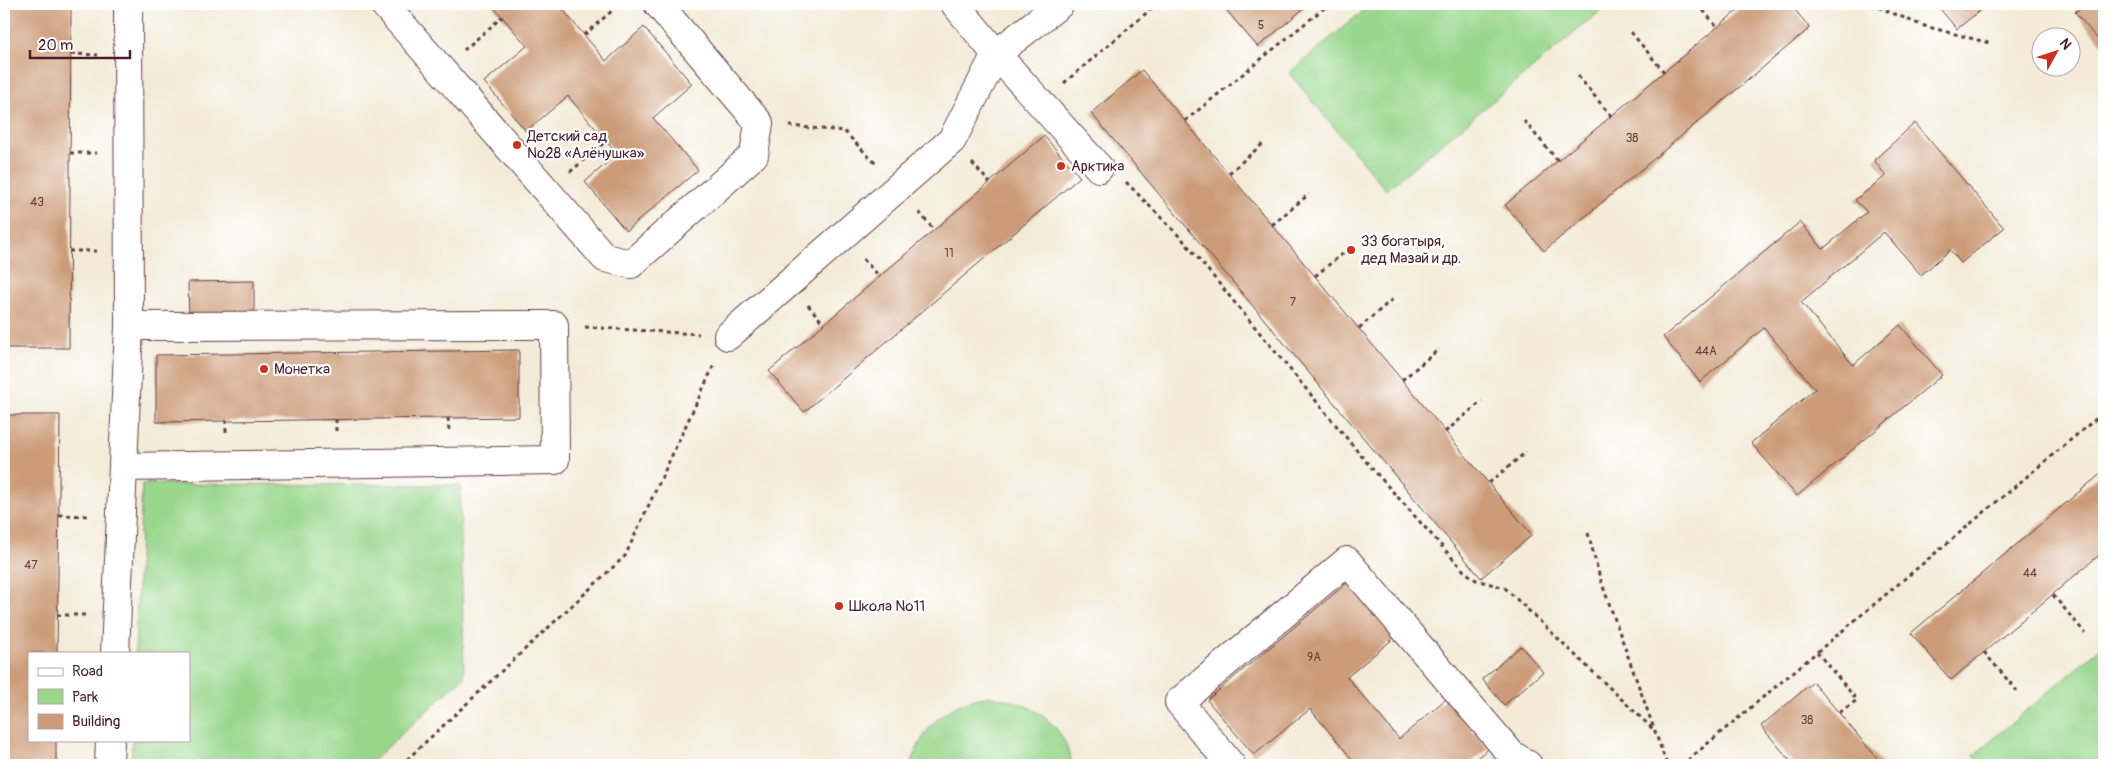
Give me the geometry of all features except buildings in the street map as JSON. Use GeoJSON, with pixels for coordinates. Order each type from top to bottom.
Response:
{"type":"FeatureCollection","features":[{"type":"Feature","properties":{"kind":"street"},"geometry":{"type":"LineString","coordinates":[[115,652],[129,326],[128,4]]}},
{"type":"Feature","properties":{"kind":"street"},"geometry":{"type":"LineString","coordinates":[[384,4],[605,258],[631,264],[754,155],[759,123],[658,4]]}},
{"type":"Feature","properties":{"kind":"street"},"geometry":{"type":"LineString","coordinates":[[955,4],[996,54],[1099,168]]}},
{"type":"Feature","properties":{"kind":"street"},"geometry":{"type":"LineString","coordinates":[[728,336],[952,140],[996,54],[1060,4]]}},
{"type":"Feature","properties":{"kind":"street"},"geometry":{"type":"LineString","coordinates":[[124,467],[555,460],[554,325],[129,326]]}},
{"type":"Feature","properties":{"kind":"street"},"geometry":{"type":"LineString","coordinates":[[1231,765],[1179,702],[1347,561],[1513,762]]}},
{"type":"Feature","properties":{"kind":"street"},"geometry":{"type":"LineString","coordinates":[[109,765],[110,742]]}},
{"type":"Feature","properties":{"kind":"path"},"geometry":{"type":"LineString","coordinates":[[584,35],[620,4]]}},
{"type":"Feature","properties":{"kind":"path"},"geometry":{"type":"LineString","coordinates":[[1041,103],[1157,4]]}},
{"type":"Feature","properties":{"kind":"path"},"geometry":{"type":"LineString","coordinates":[[1185,121],[1329,4]]}},
{"type":"Feature","properties":{"kind":"path"},"geometry":{"type":"LineString","coordinates":[[1698,4],[1718,27]]}},
{"type":"Feature","properties":{"kind":"path"},"geometry":{"type":"LineString","coordinates":[[1871,4],[1921,25],[1989,43]]}},
{"type":"Feature","properties":{"kind":"path"},"geometry":{"type":"LineString","coordinates":[[441,70],[502,17]]}},
{"type":"Feature","properties":{"kind":"path"},"geometry":{"type":"LineString","coordinates":[[1631,32],[1664,72]]}},
{"type":"Feature","properties":{"kind":"path"},"geometry":{"type":"LineString","coordinates":[[1578,76],[1611,116]]}},
{"type":"Feature","properties":{"kind":"path"},"geometry":{"type":"LineString","coordinates":[[1524,121],[1558,161]]}},
{"type":"Feature","properties":{"kind":"path"},"geometry":{"type":"LineString","coordinates":[[759,123],[844,132],[898,188]]}},
{"type":"Feature","properties":{"kind":"path"},"geometry":{"type":"LineString","coordinates":[[547,192],[606,141]]}},
{"type":"Feature","properties":{"kind":"path"},"geometry":{"type":"LineString","coordinates":[[1228,173],[1265,142]]}},
{"type":"Feature","properties":{"kind":"path"},"geometry":{"type":"LineString","coordinates":[[1099,168],[1124,180],[1183,240],[1369,465],[1464,571],[1476,580],[1505,588],[1656,732]]}},
{"type":"Feature","properties":{"kind":"path"},"geometry":{"type":"LineString","coordinates":[[982,174],[990,183]]}},
{"type":"Feature","properties":{"kind":"path"},"geometry":{"type":"LineString","coordinates":[[1272,225],[1309,194]]}},
{"type":"Feature","properties":{"kind":"path"},"geometry":{"type":"LineString","coordinates":[[930,225],[934,230]]}},
{"type":"Feature","properties":{"kind":"path"},"geometry":{"type":"LineString","coordinates":[[1315,276],[1352,246]]}},
{"type":"Feature","properties":{"kind":"path"},"geometry":{"type":"LineString","coordinates":[[874,271],[880,277]]}},
{"type":"Feature","properties":{"kind":"path"},"geometry":{"type":"LineString","coordinates":[[1359,328],[1396,297]]}},
{"type":"Feature","properties":{"kind":"path"},"geometry":{"type":"LineString","coordinates":[[820,319],[824,324]]}},
{"type":"Feature","properties":{"kind":"path"},"geometry":{"type":"LineString","coordinates":[[402,765],[625,556],[728,336],[554,325]]}},
{"type":"Feature","properties":{"kind":"path"},"geometry":{"type":"LineString","coordinates":[[1402,380],[1439,349]]}},
{"type":"Feature","properties":{"kind":"path"},"geometry":{"type":"LineString","coordinates":[[1445,432],[1482,401]]}},
{"type":"Feature","properties":{"kind":"path"},"geometry":{"type":"LineString","coordinates":[[1682,765],[2104,412]]}},
{"type":"Feature","properties":{"kind":"path"},"geometry":{"type":"LineString","coordinates":[[1489,483],[1526,452]]}},
{"type":"Feature","properties":{"kind":"path"},"geometry":{"type":"LineString","coordinates":[[1588,533],[1600,578],[1667,765]]}},
{"type":"Feature","properties":{"kind":"path"},"geometry":{"type":"LineString","coordinates":[[2053,595],[2085,633]]}},
{"type":"Feature","properties":{"kind":"path"},"geometry":{"type":"LineString","coordinates":[[1817,652],[1857,700],[1839,713]]}},
{"type":"Feature","properties":{"kind":"path"},"geometry":{"type":"LineString","coordinates":[[1984,652],[2016,691]]}},
{"type":"Feature","properties":{"kind":"green space"},"geometry":{"type":"Polygon","coordinates":[[[1371,4],[1609,4],[1386,190],[1289,73],[1371,4]]]}},
{"type":"Feature","properties":{"kind":"green space"},"geometry":{"type":"Polygon","coordinates":[[[142,484],[460,485],[464,677],[368,765],[131,765],[132,742],[190,742],[190,652],[135,652],[142,484]]]}},
{"type":"Feature","properties":{"kind":"green space"},"geometry":{"type":"Polygon","coordinates":[[[2104,645],[2104,765],[1982,765],[1974,755],[2104,645]]]}},
{"type":"Feature","properties":{"kind":"green space"},"geometry":{"type":"Polygon","coordinates":[[[991,696],[1006,699],[1033,709],[1044,717],[1062,737],[1072,765],[911,765],[923,738],[939,717],[962,704],[991,696]]]}},
{"type":"Feature","properties":{"kind":"place","name":"Детский сад №28 «Алёнушка»"},"geometry":{"type":"Point","coordinates":[517,145]}},
{"type":"Feature","properties":{"kind":"place","name":"Арктика"},"geometry":{"type":"Point","coordinates":[1061,166]}},
{"type":"Feature","properties":{"kind":"place","name":"33 богатыря, дед Мазай и др."},"geometry":{"type":"Point","coordinates":[1351,250]}},
{"type":"Feature","properties":{"kind":"place","name":"Монетка"},"geometry":{"type":"Point","coordinates":[264,369]}},
{"type":"Feature","properties":{"kind":"place","name":"Школа №11"},"geometry":{"type":"Point","coordinates":[839,606]}}]}
